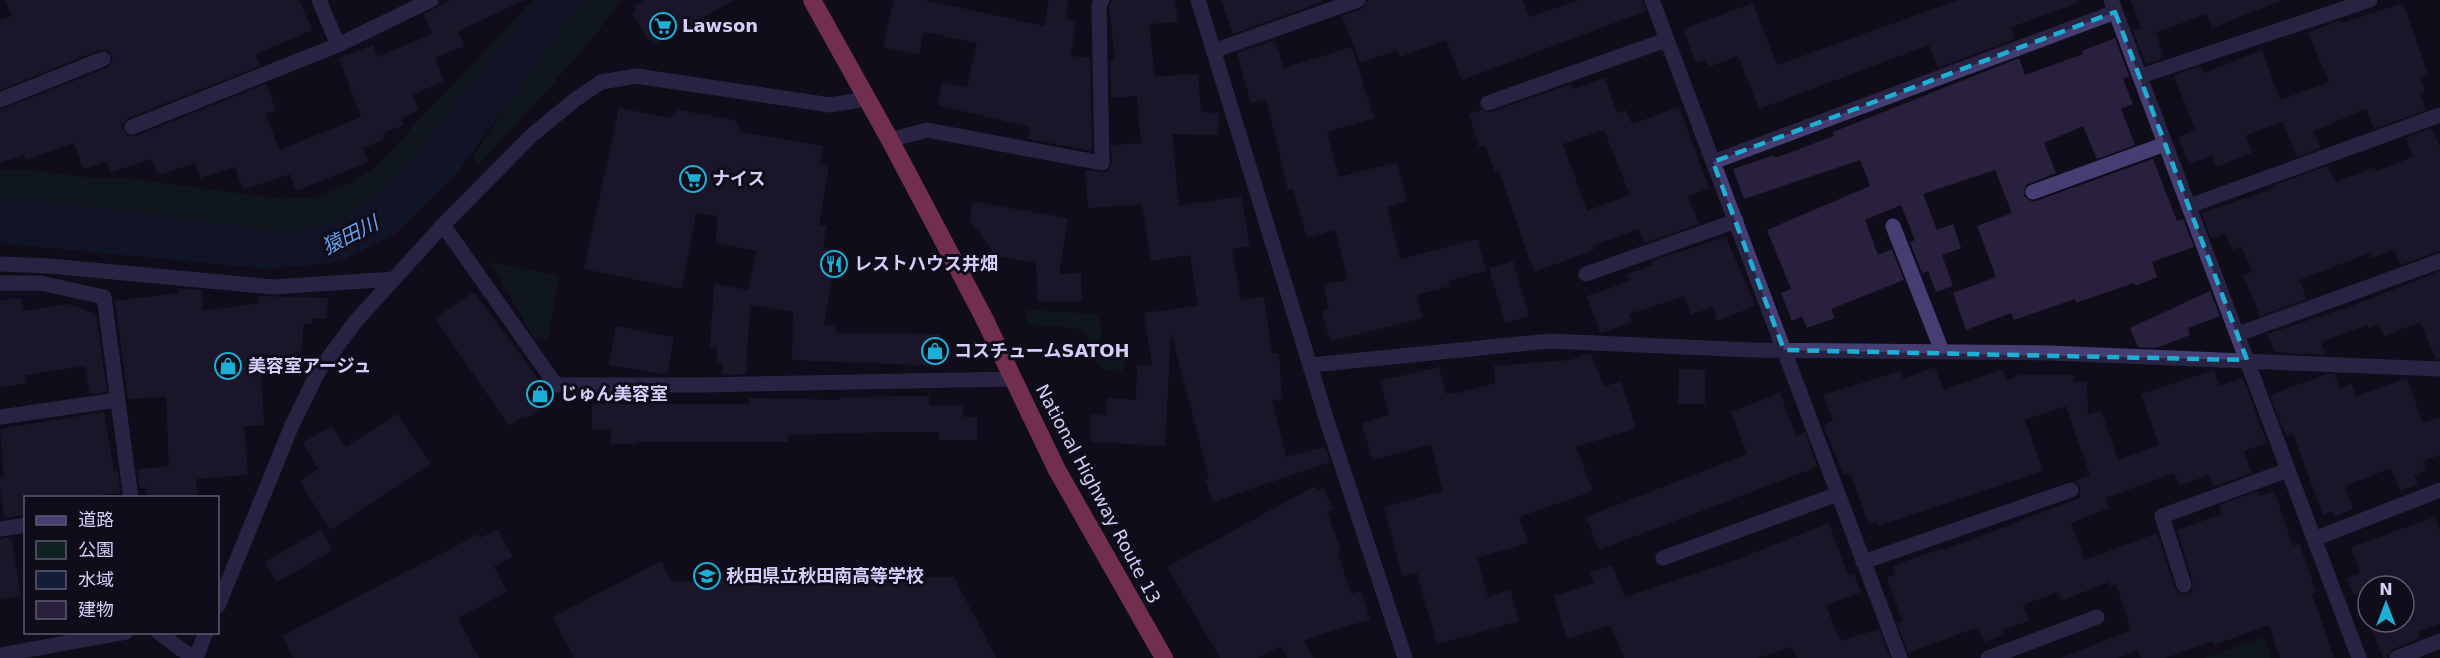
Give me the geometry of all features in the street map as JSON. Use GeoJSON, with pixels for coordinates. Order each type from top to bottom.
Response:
{"type":"FeatureCollection","features":[{"type":"Feature","properties":{"kind":"highway","name":"National Highway Route 13"},"geometry":{"type":"LineString","coordinates":[[812,0],[890,140],[983,316],[1057,470],[1164,658]]}},
{"type":"Feature","properties":{"kind":"street"},"geometry":{"type":"LineString","coordinates":[[319,0],[338,45]]}},
{"type":"Feature","properties":{"kind":"street"},"geometry":{"type":"LineString","coordinates":[[132,127],[338,45],[431,0]]}},
{"type":"Feature","properties":{"kind":"street"},"geometry":{"type":"LineString","coordinates":[[890,140],[927,130],[1102,163],[1099,5],[1102,0]]}},
{"type":"Feature","properties":{"kind":"street"},"geometry":{"type":"LineString","coordinates":[[1198,0],[1405,658]]}},
{"type":"Feature","properties":{"kind":"street"},"geometry":{"type":"LineString","coordinates":[[1213,51],[1358,0]]}},
{"type":"Feature","properties":{"kind":"street"},"geometry":{"type":"LineString","coordinates":[[1652,0],[1900,658]]}},
{"type":"Feature","properties":{"kind":"street"},"geometry":{"type":"LineString","coordinates":[[2141,76],[2370,0]]}},
{"type":"Feature","properties":{"kind":"street"},"geometry":{"type":"LineString","coordinates":[[1713,162],[2113,6],[2359,658]]}},
{"type":"Feature","properties":{"kind":"street"},"geometry":{"type":"LineString","coordinates":[[1488,104],[1666,39]]}},
{"type":"Feature","properties":{"kind":"street"},"geometry":{"type":"LineString","coordinates":[[0,100],[103,59]]}},
{"type":"Feature","properties":{"kind":"street"},"geometry":{"type":"LineString","coordinates":[[219,604],[292,425],[318,372],[355,322],[443,225],[532,135],[576,99],[601,82],[636,76],[830,105],[867,99]]}},
{"type":"Feature","properties":{"kind":"street"},"geometry":{"type":"LineString","coordinates":[[2189,206],[2440,115]]}},
{"type":"Feature","properties":{"kind":"street"},"geometry":{"type":"LineString","coordinates":[[2033,192],[2165,144]]}},
{"type":"Feature","properties":{"kind":"street"},"geometry":{"type":"LineString","coordinates":[[1586,274],[1736,221]]}},
{"type":"Feature","properties":{"kind":"street"},"geometry":{"type":"LineString","coordinates":[[443,225],[556,385],[702,385],[1012,379]]}},
{"type":"Feature","properties":{"kind":"street"},"geometry":{"type":"LineString","coordinates":[[1893,226],[1942,351]]}},
{"type":"Feature","properties":{"kind":"street"},"geometry":{"type":"LineString","coordinates":[[2238,334],[2440,261]]}},
{"type":"Feature","properties":{"kind":"street"},"geometry":{"type":"LineString","coordinates":[[0,264],[50,266],[273,287],[394,279]]}},
{"type":"Feature","properties":{"kind":"street"},"geometry":{"type":"LineString","coordinates":[[0,283],[40,283],[104,297],[131,496]]}},
{"type":"Feature","properties":{"kind":"street"},"geometry":{"type":"LineString","coordinates":[[1311,365],[1550,341],[1784,350],[1942,351],[2247,360],[2440,369]]}},
{"type":"Feature","properties":{"kind":"street"},"geometry":{"type":"LineString","coordinates":[[0,417],[117,400]]}},
{"type":"Feature","properties":{"kind":"street"},"geometry":{"type":"LineString","coordinates":[[2184,585],[2162,516],[2288,470]]}},
{"type":"Feature","properties":{"kind":"street"},"geometry":{"type":"LineString","coordinates":[[1863,562],[2071,490]]}},
{"type":"Feature","properties":{"kind":"street"},"geometry":{"type":"LineString","coordinates":[[2314,539],[2440,490]]}},
{"type":"Feature","properties":{"kind":"street"},"geometry":{"type":"LineString","coordinates":[[1663,558],[1838,494]]}},
{"type":"Feature","properties":{"kind":"street"},"geometry":{"type":"LineString","coordinates":[[0,529],[24,525]]}},
{"type":"Feature","properties":{"kind":"street"},"geometry":{"type":"LineString","coordinates":[[1988,658],[2097,617]]}},
{"type":"Feature","properties":{"kind":"street"},"geometry":{"type":"LineString","coordinates":[[0,655],[42,653],[122,634]]}},
{"type":"Feature","properties":{"kind":"street"},"geometry":{"type":"LineString","coordinates":[[159,634],[194,658],[206,634]]}},
{"type":"Feature","properties":{"kind":"street"},"geometry":{"type":"LineString","coordinates":[[2397,658],[2440,641]]}},
{"type":"Feature","properties":{"kind":"highlighted area"},"geometry":{"type":"Polygon","coordinates":[[[2115,12],[2247,360],[1784,350],[1713,162],[2115,12]]]}},
{"type":"Feature","properties":{"kind":"green space"},"geometry":{"type":"Polygon","coordinates":[[[533,0],[550,0],[410,176],[347,218],[289,234],[176,217],[23,199],[0,199],[0,170],[23,169],[84,177],[132,179],[282,199],[314,198],[348,184],[373,169],[533,0]]]}},
{"type":"Feature","properties":{"kind":"green space"},"geometry":{"type":"Polygon","coordinates":[[[576,0],[623,0],[576,58],[478,166],[472,158],[576,0]]]}},
{"type":"Feature","properties":{"kind":"green space"},"geometry":{"type":"Polygon","coordinates":[[[490,262],[559,276],[548,340],[534,338],[490,262]]]}},
{"type":"Feature","properties":{"kind":"green space"},"geometry":{"type":"Polygon","coordinates":[[[1027,310],[1096,314],[1100,321],[1102,347],[1108,352],[1126,357],[1122,372],[1101,369],[1089,355],[1087,333],[1075,328],[1026,324],[1027,310]]]}},
{"type":"Feature","properties":{"kind":"green space"},"geometry":{"type":"Polygon","coordinates":[[[2264,637],[2271,658],[2204,658],[2264,637]]]}},
{"type":"Feature","properties":{"kind":"water","name":"猿田川"},"geometry":{"type":"Polygon","coordinates":[[[538,0],[583,0],[455,176],[394,235],[339,262],[268,269],[0,243],[0,199],[23,199],[176,217],[289,234],[347,218],[405,169],[538,0]]]}},
{"type":"Feature","properties":{"kind":"building"},"geometry":{"type":"Polygon","coordinates":[[[5,0],[299,0],[312,30],[256,54],[260,66],[128,118],[122,126],[126,135],[136,136],[266,84],[276,110],[266,114],[279,150],[361,117],[339,58],[373,45],[377,57],[432,34],[424,14],[451,0],[525,0],[458,31],[464,46],[435,58],[444,81],[412,95],[419,110],[401,118],[404,125],[383,133],[385,139],[363,148],[368,162],[296,191],[290,174],[243,190],[235,167],[200,178],[195,163],[158,175],[152,159],[111,172],[107,162],[83,169],[74,143],[26,160],[24,155],[0,163],[0,110],[107,68],[113,60],[109,51],[99,50],[0,90],[0,20],[12,16],[5,0]]]}},
{"type":"Feature","properties":{"kind":"building","name":"Lawson"},"geometry":{"type":"Polygon","coordinates":[[[645,0],[734,0],[654,44],[651,39],[648,41],[632,13],[636,11],[633,6],[645,0]]]}},
{"type":"Feature","properties":{"kind":"building"},"geometry":{"type":"Polygon","coordinates":[[[894,0],[924,0],[1044,26],[1049,0],[1069,0],[1065,19],[1076,20],[1071,56],[1090,58],[1092,151],[1028,139],[1030,127],[937,105],[942,82],[967,88],[977,43],[924,32],[919,55],[883,47],[894,0]]]}},
{"type":"Feature","properties":{"kind":"building"},"geometry":{"type":"Polygon","coordinates":[[[1112,0],[1175,0],[1178,22],[1149,24],[1155,77],[1198,74],[1201,112],[1219,113],[1218,135],[1172,134],[1179,206],[1241,196],[1250,246],[1232,249],[1241,300],[1264,297],[1272,354],[1279,353],[1282,399],[1272,400],[1286,457],[1325,447],[1330,462],[1213,502],[1205,480],[1209,478],[1171,332],[1165,446],[1090,442],[1091,414],[1106,416],[1107,398],[1136,400],[1137,365],[1152,365],[1144,313],[1198,306],[1190,255],[1151,261],[1142,204],[1088,208],[1085,170],[1106,172],[1112,163],[1111,145],[1141,143],[1137,96],[1111,98],[1110,60],[1115,61],[1109,7],[1112,0]]]}},
{"type":"Feature","properties":{"kind":"building"},"geometry":{"type":"Polygon","coordinates":[[[1221,0],[1322,0],[1322,2],[1233,34],[1221,0]]]}},
{"type":"Feature","properties":{"kind":"building"},"geometry":{"type":"Polygon","coordinates":[[[1368,0],[1523,0],[1529,17],[1580,0],[1642,0],[1646,11],[1462,80],[1446,40],[1400,57],[1397,50],[1360,63],[1342,16],[1362,9],[1368,0]]]}},
{"type":"Feature","properties":{"kind":"building"},"geometry":{"type":"Polygon","coordinates":[[[1958,0],[2077,0],[2078,3],[2011,27],[2015,37],[2012,40],[1938,68],[1929,45],[1759,109],[1738,56],[1709,67],[1706,59],[1696,63],[1683,29],[1753,3],[1777,65],[1958,0]]]}},
{"type":"Feature","properties":{"kind":"building"},"geometry":{"type":"Polygon","coordinates":[[[2131,0],[2280,1],[2212,28],[2207,14],[2156,32],[2164,58],[2146,64],[2133,31],[2141,28],[2131,0]]]}},
{"type":"Feature","properties":{"kind":"building"},"geometry":{"type":"Polygon","coordinates":[[[2403,3],[2428,74],[2420,77],[2425,92],[2420,94],[2426,110],[2374,129],[2367,109],[2358,112],[2314,131],[2320,148],[2297,157],[2283,122],[2246,135],[2252,153],[2216,167],[2212,156],[2189,164],[2178,137],[2195,130],[2174,75],[2201,66],[2204,73],[2262,50],[2280,100],[2329,82],[2308,33],[2340,20],[2342,23],[2403,3]]]}},
{"type":"Feature","properties":{"kind":"building"},"geometry":{"type":"Polygon","coordinates":[[[2115,38],[2129,76],[2123,79],[2133,104],[2121,109],[2135,145],[2097,159],[2083,126],[2044,143],[2056,173],[2026,185],[2024,196],[2031,201],[2036,201],[2153,159],[2177,221],[2183,219],[2194,247],[2152,262],[2157,277],[2135,286],[2134,283],[2076,303],[2075,299],[2014,320],[2011,313],[1966,330],[1953,293],[1996,277],[1977,226],[2012,213],[1995,170],[1923,194],[1937,230],[1953,224],[1961,248],[1942,255],[1953,286],[1936,292],[1928,271],[1922,273],[1910,242],[1915,240],[1901,205],[1865,220],[1878,255],[1892,249],[1904,280],[1831,309],[1835,318],[1807,328],[1802,316],[1792,321],[1781,293],[1791,289],[1767,230],[1870,186],[1860,160],[1744,199],[1733,169],[1774,155],[1775,158],[1834,136],[1833,132],[2019,58],[2025,75],[2083,54],[2082,51],[2115,38]]]}},
{"type":"Feature","properties":{"kind":"building"},"geometry":{"type":"Polygon","coordinates":[[[1275,40],[1284,68],[1352,47],[1374,118],[1327,132],[1339,177],[1397,162],[1407,201],[1387,207],[1400,259],[1478,239],[1486,271],[1448,281],[1450,286],[1417,295],[1422,318],[1330,341],[1322,311],[1329,310],[1323,285],[1348,280],[1335,230],[1307,238],[1293,189],[1288,190],[1266,99],[1251,103],[1237,53],[1275,40]]]}},
{"type":"Feature","properties":{"kind":"building"},"geometry":{"type":"Polygon","coordinates":[[[1605,78],[1617,113],[1626,110],[1632,124],[1679,107],[1709,188],[1688,196],[1699,224],[1644,243],[1639,229],[1592,246],[1594,250],[1534,272],[1499,171],[1495,172],[1485,145],[1479,147],[1469,114],[1481,110],[1491,112],[1571,84],[1573,89],[1605,78]],[[1604,130],[1563,144],[1587,211],[1630,195],[1604,130]]]}},
{"type":"Feature","properties":{"kind":"building"},"geometry":{"type":"Polygon","coordinates":[[[619,108],[669,118],[678,110],[735,120],[741,132],[823,146],[820,164],[829,165],[819,225],[827,226],[823,247],[837,250],[824,325],[836,325],[836,333],[941,334],[941,366],[792,360],[793,312],[750,305],[746,374],[722,375],[723,363],[717,363],[717,347],[710,347],[714,284],[748,290],[756,251],[716,243],[717,216],[696,213],[682,289],[584,269],[619,108]]]}},
{"type":"Feature","properties":{"kind":"building"},"geometry":{"type":"Polygon","coordinates":[[[2432,128],[2440,148],[2440,251],[2400,265],[2394,250],[2371,258],[2369,253],[2299,280],[2307,299],[2260,316],[2243,275],[2252,271],[2241,246],[2232,250],[2225,233],[2211,239],[2202,213],[2273,189],[2272,186],[2327,166],[2336,182],[2375,167],[2377,171],[2413,157],[2406,138],[2432,128]]]}},
{"type":"Feature","properties":{"kind":"building"},"geometry":{"type":"Polygon","coordinates":[[[973,202],[1068,218],[1059,274],[1081,273],[1082,301],[1038,302],[1036,263],[996,256],[970,220],[973,202]]]}},
{"type":"Feature","properties":{"kind":"building"},"geometry":{"type":"Polygon","coordinates":[[[1726,237],[1755,306],[1717,321],[1713,307],[1691,315],[1684,296],[1629,314],[1632,322],[1600,333],[1587,296],[1630,281],[1627,274],[1653,265],[1652,261],[1726,237]]]}},
{"type":"Feature","properties":{"kind":"building"},"geometry":{"type":"Polygon","coordinates":[[[1513,261],[1529,316],[1505,323],[1489,268],[1513,261]]]}},
{"type":"Feature","properties":{"kind":"building"},"geometry":{"type":"Polygon","coordinates":[[[2440,271],[2440,359],[2436,359],[2420,322],[2384,336],[2379,324],[2369,328],[2367,325],[2321,342],[2326,355],[2275,352],[2267,334],[2352,306],[2440,271]]]}},
{"type":"Feature","properties":{"kind":"building"},"geometry":{"type":"Polygon","coordinates":[[[178,289],[202,290],[203,311],[259,303],[259,296],[328,298],[327,319],[312,318],[312,324],[304,324],[301,353],[296,352],[294,376],[261,372],[264,425],[244,426],[248,475],[196,479],[197,496],[147,496],[146,487],[140,488],[137,469],[169,467],[166,397],[128,399],[115,301],[178,293],[178,289]]]}},
{"type":"Feature","properties":{"kind":"building"},"geometry":{"type":"Polygon","coordinates":[[[2210,291],[2220,316],[2188,328],[2190,335],[2156,348],[2138,347],[2130,328],[2210,291]]]}},
{"type":"Feature","properties":{"kind":"building"},"geometry":{"type":"Polygon","coordinates":[[[474,292],[553,399],[526,419],[523,416],[509,426],[435,318],[474,292]]]}},
{"type":"Feature","properties":{"kind":"building"},"geometry":{"type":"Polygon","coordinates":[[[21,298],[23,311],[68,304],[96,314],[107,392],[90,394],[85,366],[25,375],[27,383],[0,388],[0,301],[21,298]]]}},
{"type":"Feature","properties":{"kind":"building"},"geometry":{"type":"Polygon","coordinates":[[[616,326],[674,337],[667,375],[609,365],[616,326]]]}},
{"type":"Feature","properties":{"kind":"building"},"geometry":{"type":"Polygon","coordinates":[[[1591,353],[1604,387],[1621,381],[1636,428],[1576,447],[1593,491],[1519,517],[1528,543],[1477,558],[1488,597],[1510,590],[1519,621],[1437,644],[1417,573],[1402,577],[1384,507],[1443,491],[1431,444],[1372,460],[1362,423],[1389,415],[1380,381],[1439,367],[1446,394],[1453,392],[1454,394],[1495,383],[1494,366],[1570,360],[1591,353]]]}},
{"type":"Feature","properties":{"kind":"building"},"geometry":{"type":"Polygon","coordinates":[[[1935,367],[1943,390],[2003,369],[2007,380],[2020,375],[2074,375],[2074,382],[2087,382],[2088,414],[2101,410],[2118,460],[2159,445],[2141,394],[2214,370],[2219,386],[2243,378],[2267,443],[2244,451],[2252,473],[2213,487],[2209,475],[2179,486],[2174,473],[2106,498],[2109,508],[2071,523],[2085,560],[2157,533],[2175,588],[2181,594],[2186,594],[2192,591],[2193,583],[2177,530],[2222,514],[2219,505],[2258,491],[2260,496],[2274,491],[2293,546],[2299,543],[2316,592],[2312,594],[2334,658],[2280,658],[2269,625],[2214,645],[2213,641],[2165,658],[2141,658],[2138,650],[2118,658],[2061,658],[2131,630],[2116,585],[2111,587],[2109,582],[2061,601],[2058,592],[2023,605],[2029,621],[2002,630],[2004,635],[1984,642],[1978,627],[1908,653],[1897,623],[1902,621],[1887,577],[1895,574],[1893,566],[1943,548],[1944,550],[2080,498],[2080,487],[2075,481],[2090,475],[2066,406],[2025,420],[2043,471],[1878,526],[1877,522],[1869,525],[1850,473],[1844,475],[1823,425],[1833,421],[1823,395],[1900,371],[1903,379],[1935,367]]]}},
{"type":"Feature","properties":{"kind":"building"},"geometry":{"type":"Polygon","coordinates":[[[1679,369],[1705,370],[1705,404],[1678,404],[1679,369]]]}},
{"type":"Feature","properties":{"kind":"building"},"geometry":{"type":"Polygon","coordinates":[[[2327,374],[2334,374],[2340,389],[2352,384],[2356,396],[2407,378],[2423,423],[2440,417],[2440,455],[2423,461],[2426,470],[2414,475],[2418,484],[2400,491],[2391,468],[2345,486],[2353,509],[2334,517],[2332,512],[2323,515],[2293,434],[2286,436],[2270,395],[2327,374]]]}},
{"type":"Feature","properties":{"kind":"building"},"geometry":{"type":"Polygon","coordinates":[[[1780,393],[1796,436],[1805,432],[1817,467],[1599,550],[1586,517],[1747,454],[1731,412],[1780,393]]]}},
{"type":"Feature","properties":{"kind":"building"},"geometry":{"type":"Polygon","coordinates":[[[929,396],[929,405],[963,405],[963,417],[977,417],[977,440],[939,440],[939,432],[889,432],[788,435],[788,442],[611,444],[611,429],[592,429],[592,404],[749,404],[749,398],[841,400],[841,397],[929,396]]]}},
{"type":"Feature","properties":{"kind":"building"},"geometry":{"type":"Polygon","coordinates":[[[104,412],[114,471],[118,471],[120,492],[99,496],[24,496],[24,514],[5,518],[0,489],[0,477],[4,476],[0,429],[104,412]]]}},
{"type":"Feature","properties":{"kind":"building"},"geometry":{"type":"Polygon","coordinates":[[[397,414],[431,464],[330,530],[300,481],[318,469],[303,442],[332,426],[346,447],[397,414]]]}},
{"type":"Feature","properties":{"kind":"building"},"geometry":{"type":"Polygon","coordinates":[[[1315,486],[1317,491],[1323,488],[1333,509],[1327,512],[1341,551],[1338,553],[1351,594],[1361,591],[1370,619],[1304,640],[1313,658],[1287,658],[1281,646],[1257,658],[1220,658],[1167,567],[1315,486]]]}},
{"type":"Feature","properties":{"kind":"building"},"geometry":{"type":"Polygon","coordinates":[[[2435,517],[2440,531],[2440,624],[2418,631],[2421,638],[2393,649],[2387,658],[2383,658],[2374,634],[2416,634],[2416,574],[2357,574],[2360,573],[2351,547],[2435,517]]]}},
{"type":"Feature","properties":{"kind":"building"},"geometry":{"type":"Polygon","coordinates":[[[1829,523],[1848,576],[1854,574],[1861,592],[1826,605],[1840,641],[1879,629],[1890,658],[1797,658],[1792,647],[1758,658],[1624,658],[1611,625],[1567,639],[1554,596],[1594,583],[1590,573],[1612,565],[1625,597],[1728,563],[1829,523]]]}},
{"type":"Feature","properties":{"kind":"building"},"geometry":{"type":"Polygon","coordinates":[[[321,529],[333,550],[277,582],[265,562],[321,529]]]}},
{"type":"Feature","properties":{"kind":"building"},"geometry":{"type":"Polygon","coordinates":[[[498,529],[513,557],[494,566],[507,592],[458,618],[479,658],[294,658],[282,636],[479,534],[480,538],[498,529]]]}},
{"type":"Feature","properties":{"kind":"building"},"geometry":{"type":"Polygon","coordinates":[[[11,537],[21,596],[0,600],[0,539],[11,537]]]}},
{"type":"Feature","properties":{"kind":"building"},"geometry":{"type":"Polygon","coordinates":[[[661,561],[671,581],[954,577],[996,658],[574,658],[553,617],[661,561]]]}},
{"type":"Feature","properties":{"kind":"building"},"geometry":{"type":"Polygon","coordinates":[[[2356,575],[2356,595],[2354,596],[2347,578],[2356,575]]]}},
{"type":"Feature","properties":{"kind":"place","name":"Lawson"},"geometry":{"type":"Point","coordinates":[663,26]}},
{"type":"Feature","properties":{"kind":"place","name":"ナイス"},"geometry":{"type":"Point","coordinates":[693,179]}},
{"type":"Feature","properties":{"kind":"place","name":"レストハウス井畑"},"geometry":{"type":"Point","coordinates":[834,264]}},
{"type":"Feature","properties":{"kind":"place","name":"コスチュームSATOH"},"geometry":{"type":"Point","coordinates":[935,351]}},
{"type":"Feature","properties":{"kind":"place","name":"美容室アージュ"},"geometry":{"type":"Point","coordinates":[228,366]}},
{"type":"Feature","properties":{"kind":"place","name":"じゅん美容室"},"geometry":{"type":"Point","coordinates":[540,394]}},
{"type":"Feature","properties":{"kind":"place","name":"秋田県立秋田南高等学校"},"geometry":{"type":"Point","coordinates":[707,576]}}]}
